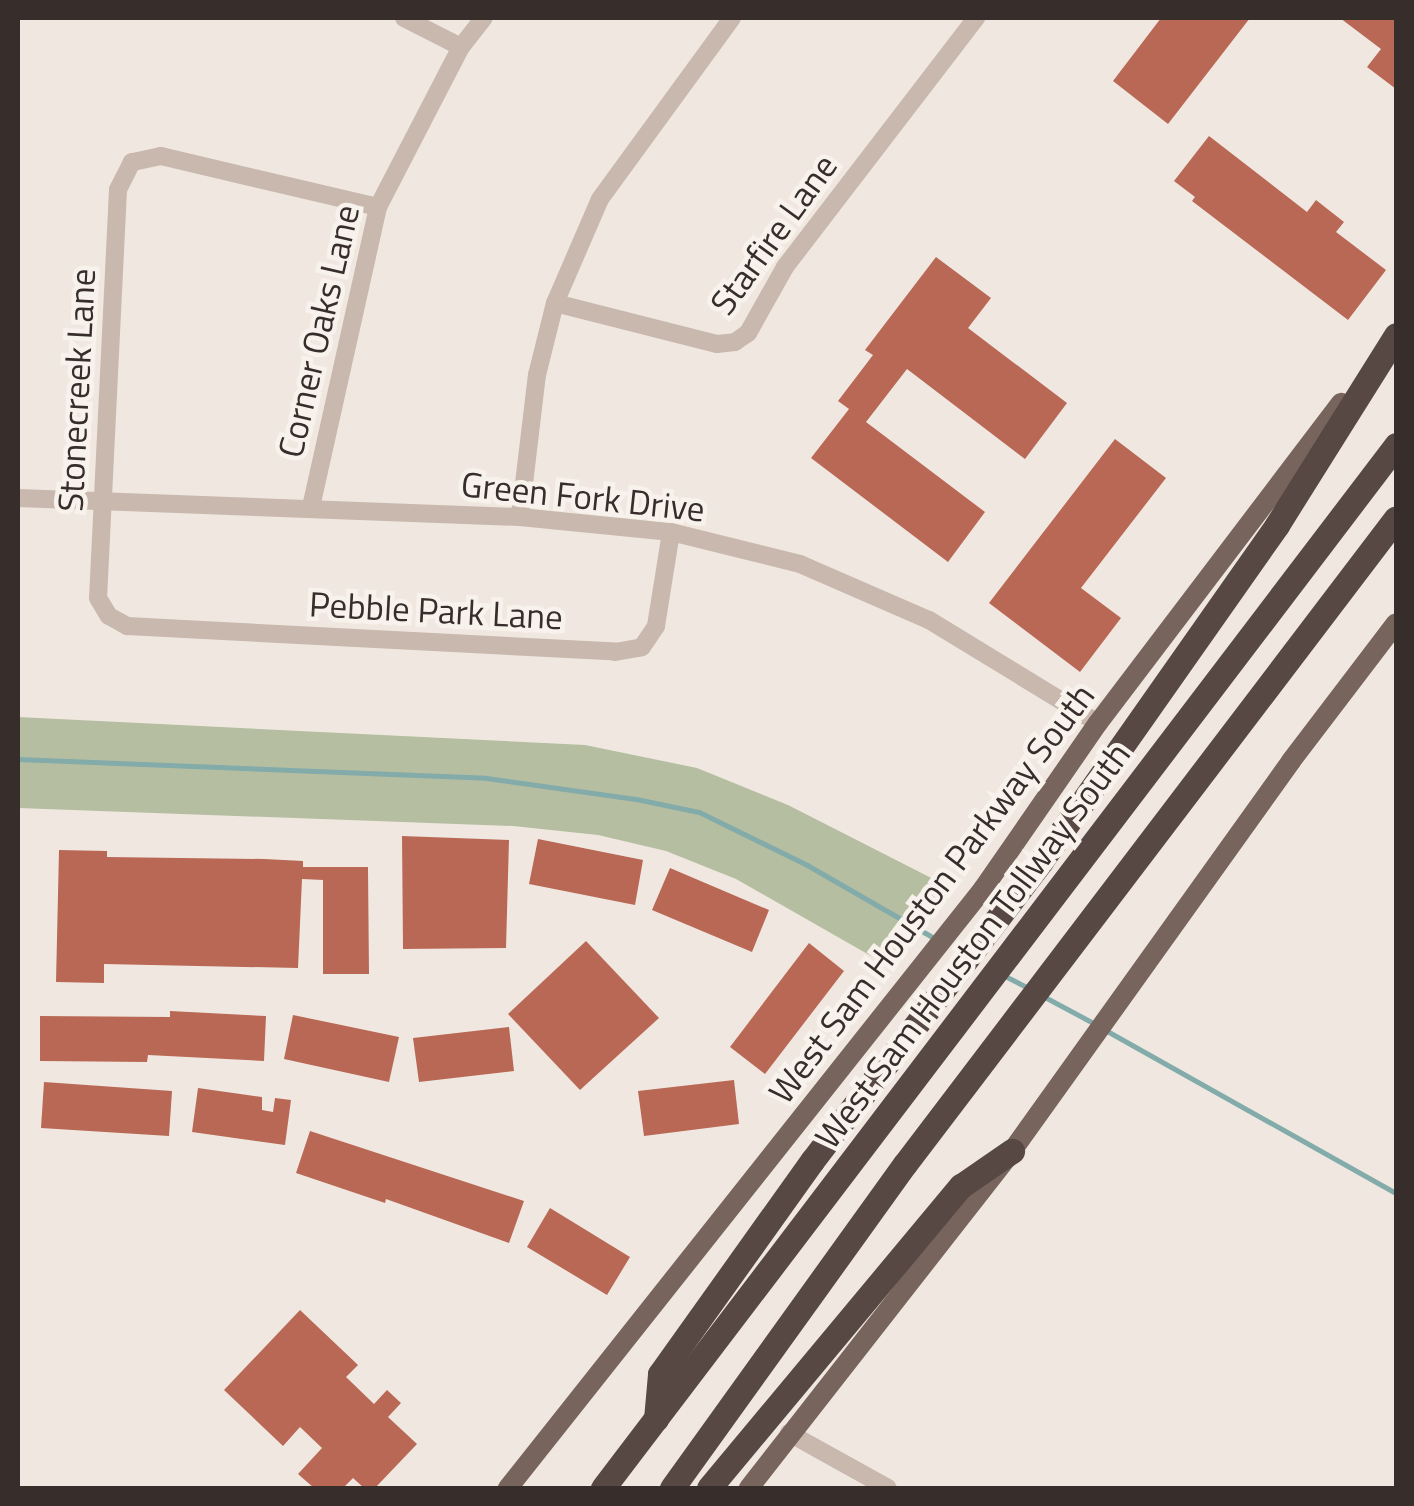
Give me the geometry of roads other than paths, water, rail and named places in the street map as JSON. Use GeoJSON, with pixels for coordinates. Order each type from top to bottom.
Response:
{"type":"FeatureCollection","features":[{"type":"Feature","properties":{"kind":"highway"},"geometry":{"type":"LineString","coordinates":[[656,1419],[660,1374],[1003,912],[1278,525],[1396,332]]}},
{"type":"Feature","properties":{"kind":"highway","name":"West Sam Houston Tollway South"},"geometry":{"type":"LineString","coordinates":[[602,1488],[1396,445]]}},
{"type":"Feature","properties":{"kind":"highway"},"geometry":{"type":"LineString","coordinates":[[672,1488],[752,1383],[833,1262],[1396,518]]}},
{"type":"Feature","properties":{"kind":"highway"},"geometry":{"type":"LineString","coordinates":[[708,1488],[961,1186],[1012,1151]]}},
{"type":"Feature","properties":{"kind":"main road","name":"West Sam Houston Parkway South"},"geometry":{"type":"LineString","coordinates":[[508,1488],[968,906],[1098,722],[1396,332]]}},
{"type":"Feature","properties":{"kind":"main road"},"geometry":{"type":"LineString","coordinates":[[749,1488],[788,1433],[1012,1151],[1122,1003],[1291,761],[1396,623]]}},
{"type":"Feature","properties":{"kind":"street"},"geometry":{"type":"LineString","coordinates":[[404,18],[461,47]]}},
{"type":"Feature","properties":{"kind":"street","name":"Corner Oaks Lane"},"geometry":{"type":"LineString","coordinates":[[311,506],[378,208],[461,47],[484,18]]}},
{"type":"Feature","properties":{"kind":"street"},"geometry":{"type":"LineString","coordinates":[[520,517],[537,375],[555,303],[600,198],[732,18]]}},
{"type":"Feature","properties":{"kind":"street","name":"Starfire Lane"},"geometry":{"type":"LineString","coordinates":[[555,303],[717,344],[736,342],[748,333],[785,268],[976,18]]}},
{"type":"Feature","properties":{"kind":"street","name":"Stonecreek Lane"},"geometry":{"type":"LineString","coordinates":[[108,616],[98,598],[118,190],[132,162],[161,156],[378,208]]}},
{"type":"Feature","properties":{"kind":"street","name":"Green Fork Drive"},"geometry":{"type":"LineString","coordinates":[[18,498],[311,506],[520,517],[672,532],[800,564],[928,620],[1098,722]]}},
{"type":"Feature","properties":{"kind":"street","name":"Pebble Park Lane"},"geometry":{"type":"LineString","coordinates":[[108,616],[127,626],[615,652],[642,647],[656,626],[672,532]]}},
{"type":"Feature","properties":{"kind":"street"},"geometry":{"type":"LineString","coordinates":[[788,1433],[888,1488]]}},
{"type":"Feature","properties":{"kind":"waterway"},"geometry":{"type":"LineString","coordinates":[[18,759],[486,778],[636,799],[699,812],[807,865],[934,938]]}},
{"type":"Feature","properties":{"kind":"waterway"},"geometry":{"type":"LineString","coordinates":[[1001,974],[1027,987]]}},
{"type":"Feature","properties":{"kind":"waterway"},"geometry":{"type":"LineString","coordinates":[[1041,995],[1097,1025]]}},
{"type":"Feature","properties":{"kind":"waterway"},"geometry":{"type":"LineString","coordinates":[[1107,1031],[1396,1193]]}}]}
